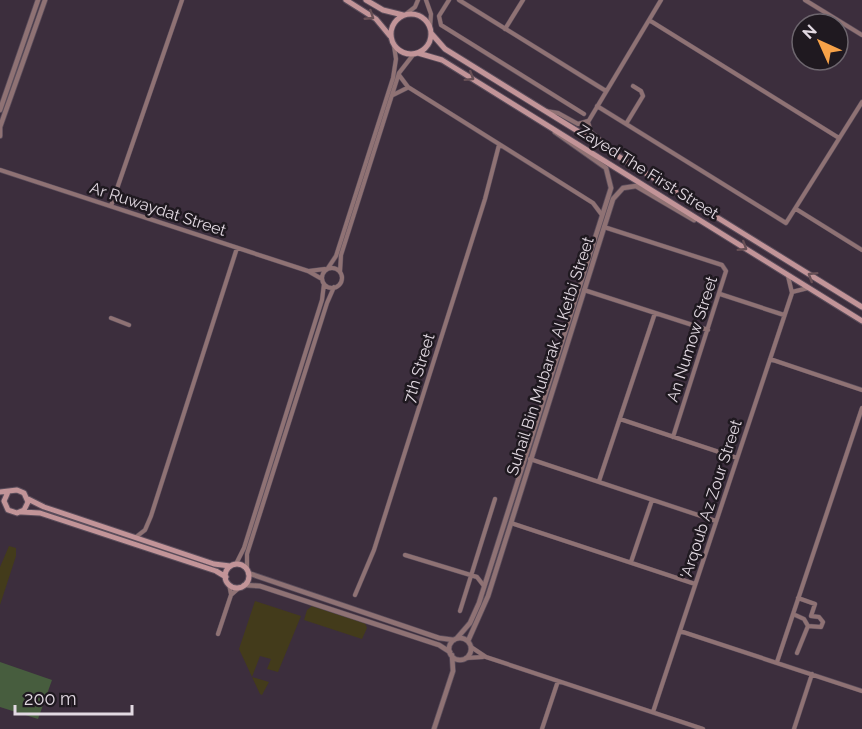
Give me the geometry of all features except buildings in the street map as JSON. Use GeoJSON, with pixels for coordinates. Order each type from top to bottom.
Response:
{"type":"FeatureCollection","features":[{"type":"Feature","properties":{"kind":"main road"},"geometry":{"type":"LineString","coordinates":[[346,0],[380,22],[394,46],[402,53],[415,54],[427,47],[430,30],[422,17],[383,10],[366,0]]}},
{"type":"Feature","properties":{"kind":"main road"},"geometry":{"type":"LineString","coordinates":[[390,36],[392,25],[405,15]]}},
{"type":"Feature","properties":{"kind":"main road","name":"Zayed The First Street"},"geometry":{"type":"LineString","coordinates":[[430,30],[445,49],[862,307]]}},
{"type":"Feature","properties":{"kind":"main road","name":"Zayed The First Street"},"geometry":{"type":"LineString","coordinates":[[415,54],[442,60],[862,321]]}},
{"type":"Feature","properties":{"kind":"main road"},"geometry":{"type":"LineString","coordinates":[[0,492],[21,490],[28,499],[40,506],[214,564],[233,565],[248,571],[242,586],[229,584],[226,577],[216,571],[36,512],[11,512],[2,502],[8,492]]}},
{"type":"Feature","properties":{"kind":"main road"},"geometry":{"type":"LineString","coordinates":[[21,512],[26,508],[28,499]]}},
{"type":"Feature","properties":{"kind":"main road"},"geometry":{"type":"LineString","coordinates":[[226,577],[233,565]]}},
{"type":"Feature","properties":{"kind":"street"},"geometry":{"type":"LineString","coordinates":[[0,110],[38,0]]}},
{"type":"Feature","properties":{"kind":"street"},"geometry":{"type":"LineString","coordinates":[[0,136],[0,127],[45,0]]}},
{"type":"Feature","properties":{"kind":"street"},"geometry":{"type":"LineString","coordinates":[[111,206],[182,0]]}},
{"type":"Feature","properties":{"kind":"street"},"geometry":{"type":"LineString","coordinates":[[405,15],[415,7],[418,0]]}},
{"type":"Feature","properties":{"kind":"street"},"geometry":{"type":"LineString","coordinates":[[426,0],[431,14],[430,30]]}},
{"type":"Feature","properties":{"kind":"street"},"geometry":{"type":"LineString","coordinates":[[449,0],[439,16],[441,25],[584,114]]}},
{"type":"Feature","properties":{"kind":"street"},"geometry":{"type":"LineString","coordinates":[[459,0],[606,91]]}},
{"type":"Feature","properties":{"kind":"street"},"geometry":{"type":"LineString","coordinates":[[505,29],[523,0]]}},
{"type":"Feature","properties":{"kind":"street"},"geometry":{"type":"LineString","coordinates":[[617,155],[610,146],[591,132],[589,120],[661,0]]}},
{"type":"Feature","properties":{"kind":"street"},"geometry":{"type":"LineString","coordinates":[[805,0],[862,35]]}},
{"type":"Feature","properties":{"kind":"street"},"geometry":{"type":"LineString","coordinates":[[649,20],[839,138]]}},
{"type":"Feature","properties":{"kind":"street"},"geometry":{"type":"LineString","coordinates":[[233,565],[244,548],[315,321],[327,269],[336,256],[393,78],[394,46]]}},
{"type":"Feature","properties":{"kind":"street"},"geometry":{"type":"LineString","coordinates":[[415,54],[399,75],[392,95],[341,255],[341,281],[334,287],[327,303],[247,554],[248,571],[439,638],[455,639],[470,644],[486,657],[703,729]]}},
{"type":"Feature","properties":{"kind":"street"},"geometry":{"type":"LineString","coordinates":[[399,75],[408,87],[593,202],[603,216]]}},
{"type":"Feature","properties":{"kind":"street"},"geometry":{"type":"LineString","coordinates":[[626,124],[643,98],[641,91],[633,86]]}},
{"type":"Feature","properties":{"kind":"street"},"geometry":{"type":"LineString","coordinates":[[392,95],[408,87]]}},
{"type":"Feature","properties":{"kind":"street"},"geometry":{"type":"LineString","coordinates":[[597,106],[786,223],[839,138],[860,110],[862,102]]}},
{"type":"Feature","properties":{"kind":"street"},"geometry":{"type":"LineString","coordinates":[[546,111],[560,114],[578,124],[589,120]]}},
{"type":"Feature","properties":{"kind":"street","name":"Suhail Bin Mubarak Al Ketbi Street"},"geometry":{"type":"LineString","coordinates":[[451,653],[455,639],[470,623],[489,572],[603,216],[611,183],[606,168],[560,137],[552,128]]}},
{"type":"Feature","properties":{"kind":"street","name":"7th Street"},"geometry":{"type":"LineString","coordinates":[[356,595],[374,550],[485,199],[499,145]]}},
{"type":"Feature","properties":{"kind":"street","name":"Ar Ruwaydat Street"},"geometry":{"type":"LineString","coordinates":[[0,171],[308,271],[323,282]]}},
{"type":"Feature","properties":{"kind":"street","name":"Suhail Bin Mubarak Al Ketbi Street"},"geometry":{"type":"LineString","coordinates":[[464,658],[488,596],[604,226],[616,195],[623,188],[632,186],[723,234]]}},
{"type":"Feature","properties":{"kind":"street"},"geometry":{"type":"LineString","coordinates":[[593,202],[608,198]]}},
{"type":"Feature","properties":{"kind":"street"},"geometry":{"type":"LineString","coordinates":[[796,209],[862,250]]}},
{"type":"Feature","properties":{"kind":"street","name":"An Numow Street"},"geometry":{"type":"LineString","coordinates":[[604,226],[722,265],[727,274],[673,437]]}},
{"type":"Feature","properties":{"kind":"street"},"geometry":{"type":"LineString","coordinates":[[135,537],[145,530],[237,248]]}},
{"type":"Feature","properties":{"kind":"street"},"geometry":{"type":"LineString","coordinates":[[327,269],[333,267],[340,272]]}},
{"type":"Feature","properties":{"kind":"street","name":"Ar Ruwaydat Street"},"geometry":{"type":"LineString","coordinates":[[308,271],[327,269]]}},
{"type":"Feature","properties":{"kind":"street"},"geometry":{"type":"LineString","coordinates":[[786,273],[792,284],[792,293],[810,289]]}},
{"type":"Feature","properties":{"kind":"street"},"geometry":{"type":"LineString","coordinates":[[323,282],[334,287]]}},
{"type":"Feature","properties":{"kind":"street"},"geometry":{"type":"LineString","coordinates":[[584,290],[708,330]]}},
{"type":"Feature","properties":{"kind":"street","name":"'Arqoub Az Zour Street"},"geometry":{"type":"LineString","coordinates":[[653,712],[792,293]]}},
{"type":"Feature","properties":{"kind":"street"},"geometry":{"type":"LineString","coordinates":[[720,294],[784,315]]}},
{"type":"Feature","properties":{"kind":"street"},"geometry":{"type":"LineString","coordinates":[[600,481],[655,313]]}},
{"type":"Feature","properties":{"kind":"street"},"geometry":{"type":"LineString","coordinates":[[111,318],[129,325]]}},
{"type":"Feature","properties":{"kind":"street"},"geometry":{"type":"LineString","coordinates":[[770,359],[862,390]]}},
{"type":"Feature","properties":{"kind":"street"},"geometry":{"type":"LineString","coordinates":[[777,662],[862,408]]}},
{"type":"Feature","properties":{"kind":"street"},"geometry":{"type":"LineString","coordinates":[[620,419],[737,458]]}},
{"type":"Feature","properties":{"kind":"street"},"geometry":{"type":"LineString","coordinates":[[530,459],[716,521]]}},
{"type":"Feature","properties":{"kind":"street"},"geometry":{"type":"LineString","coordinates":[[460,610],[495,499]]}},
{"type":"Feature","properties":{"kind":"street"},"geometry":{"type":"LineString","coordinates":[[631,562],[652,500]]}},
{"type":"Feature","properties":{"kind":"street"},"geometry":{"type":"LineString","coordinates":[[510,522],[695,584]]}},
{"type":"Feature","properties":{"kind":"street"},"geometry":{"type":"LineString","coordinates":[[145,530],[150,542]]}},
{"type":"Feature","properties":{"kind":"street"},"geometry":{"type":"LineString","coordinates":[[405,555],[477,577],[484,586]]}},
{"type":"Feature","properties":{"kind":"street"},"geometry":{"type":"LineString","coordinates":[[477,577],[489,572]]}},
{"type":"Feature","properties":{"kind":"street"},"geometry":{"type":"LineString","coordinates":[[218,634],[231,595],[229,584]]}},
{"type":"Feature","properties":{"kind":"street"},"geometry":{"type":"LineString","coordinates":[[231,595],[242,586],[260,586],[436,644],[464,658],[486,657]]}},
{"type":"Feature","properties":{"kind":"street"},"geometry":{"type":"LineString","coordinates":[[798,598],[815,604],[811,616]]}},
{"type":"Feature","properties":{"kind":"street"},"geometry":{"type":"LineString","coordinates":[[793,614],[804,619],[808,626]]}},
{"type":"Feature","properties":{"kind":"street"},"geometry":{"type":"LineString","coordinates":[[804,619],[811,616],[819,617],[823,622],[821,627],[808,626]]}},
{"type":"Feature","properties":{"kind":"street"},"geometry":{"type":"LineString","coordinates":[[797,653],[808,626]]}},
{"type":"Feature","properties":{"kind":"street"},"geometry":{"type":"LineString","coordinates":[[680,631],[862,691]]}},
{"type":"Feature","properties":{"kind":"street"},"geometry":{"type":"LineString","coordinates":[[451,653],[453,671]]}},
{"type":"Feature","properties":{"kind":"street"},"geometry":{"type":"LineString","coordinates":[[434,729],[453,671],[464,658]]}},
{"type":"Feature","properties":{"kind":"street"},"geometry":{"type":"LineString","coordinates":[[794,729],[812,674]]}},
{"type":"Feature","properties":{"kind":"street"},"geometry":{"type":"LineString","coordinates":[[543,729],[558,681]]}},
{"type":"Feature","properties":{"kind":"green space"},"geometry":{"type":"Polygon","coordinates":[[[0,662],[52,680],[38,719],[0,707],[0,662]]]}},
{"type":"Feature","properties":{"kind":"sand"},"geometry":{"type":"Polygon","coordinates":[[[9,546],[16,548],[16,556],[0,605],[0,567],[9,546]]]}},
{"type":"Feature","properties":{"kind":"sand"},"geometry":{"type":"Polygon","coordinates":[[[255,601],[301,616],[278,672],[267,669],[271,659],[260,656],[252,677],[239,649],[255,601]]]}},
{"type":"Feature","properties":{"kind":"sand"},"geometry":{"type":"Polygon","coordinates":[[[312,606],[365,623],[367,628],[362,639],[304,620],[307,610],[312,606]]]}},
{"type":"Feature","properties":{"kind":"sand"},"geometry":{"type":"Polygon","coordinates":[[[252,677],[269,682],[262,695],[260,694],[252,677]]]}}]}
